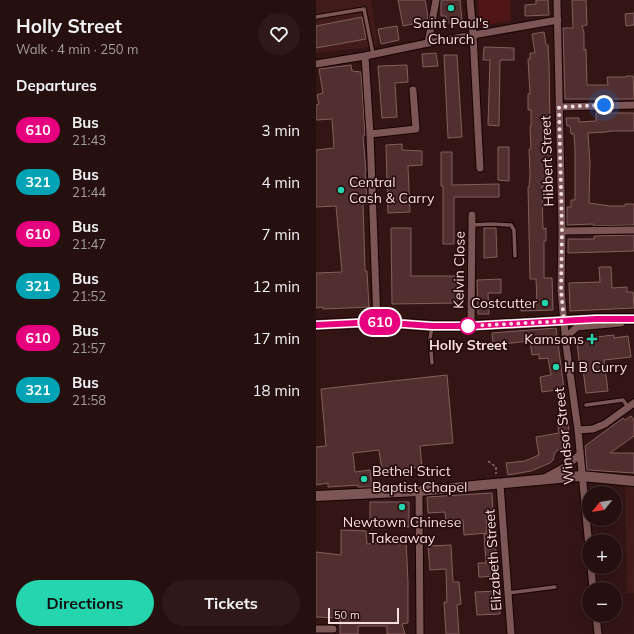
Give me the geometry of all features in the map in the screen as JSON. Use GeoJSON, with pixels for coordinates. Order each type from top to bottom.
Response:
{"type":"FeatureCollection","features":[{"type":"Feature","properties":{"kind":"street"},"geometry":{"type":"LineString","coordinates":[[428,43],[436,0]]}},
{"type":"Feature","properties":{"kind":"street"},"geometry":{"type":"LineString","coordinates":[[470,0],[480,168]]}},
{"type":"Feature","properties":{"kind":"street","name":"Hibbert Street"},"geometry":{"type":"LineString","coordinates":[[557,0],[562,231],[561,290],[564,321]]}},
{"type":"Feature","properties":{"kind":"street"},"geometry":{"type":"LineString","coordinates":[[316,64],[558,20]]}},
{"type":"Feature","properties":{"kind":"street"},"geometry":{"type":"LineString","coordinates":[[365,56],[370,134],[377,322]]}},
{"type":"Feature","properties":{"kind":"street"},"geometry":{"type":"LineString","coordinates":[[370,134],[416,129],[413,90]]}},
{"type":"Feature","properties":{"kind":"street"},"geometry":{"type":"LineString","coordinates":[[559,107],[634,105]]}},
{"type":"Feature","properties":{"kind":"street","name":"Kelvin Close"},"geometry":{"type":"LineString","coordinates":[[471,326],[472,215]]}},
{"type":"Feature","properties":{"kind":"street"},"geometry":{"type":"LineString","coordinates":[[562,231],[634,230]]}},
{"type":"Feature","properties":{"kind":"street"},"geometry":{"type":"LineString","coordinates":[[316,324],[377,322],[432,326],[471,326],[596,319],[634,319]]}},
{"type":"Feature","properties":{"kind":"street"},"geometry":{"type":"LineString","coordinates":[[566,337],[577,327],[610,324],[634,319]]}},
{"type":"Feature","properties":{"kind":"street","name":"Windsor Street"},"geometry":{"type":"LineString","coordinates":[[564,321],[578,430],[581,476],[588,534]]}},
{"type":"Feature","properties":{"kind":"street"},"geometry":{"type":"LineString","coordinates":[[578,430],[593,429],[605,424],[631,405]]}},
{"type":"Feature","properties":{"kind":"street"},"geometry":{"type":"LineString","coordinates":[[541,480],[569,465],[580,454]]}},
{"type":"Feature","properties":{"kind":"street"},"geometry":{"type":"LineString","coordinates":[[316,496],[419,491],[581,476],[634,481]]}},
{"type":"Feature","properties":{"kind":"street","name":"Elizabeth Street"},"geometry":{"type":"LineString","coordinates":[[498,484],[511,634]]}},
{"type":"Feature","properties":{"kind":"street"},"geometry":{"type":"LineString","coordinates":[[419,491],[420,634]]}},
{"type":"Feature","properties":{"kind":"street"},"geometry":{"type":"LineString","coordinates":[[597,622],[598,634]]}},
{"type":"Feature","properties":{"kind":"street"},"geometry":{"type":"LineString","coordinates":[[316,628],[333,628]]}},
{"type":"Feature","properties":{"kind":"lane"},"geometry":{"type":"LineString","coordinates":[[316,17],[364,9],[373,54]]}},
{"type":"Feature","properties":{"kind":"lane"},"geometry":{"type":"LineString","coordinates":[[472,225],[511,225],[514,230],[515,256]]}},
{"type":"Feature","properties":{"kind":"lane"},"geometry":{"type":"LineString","coordinates":[[432,326],[430,339],[432,363]]}},
{"type":"Feature","properties":{"kind":"lane"},"geometry":{"type":"LineString","coordinates":[[586,405],[623,400],[631,405]]}},
{"type":"Feature","properties":{"kind":"lane"},"geometry":{"type":"LineString","coordinates":[[508,593],[555,587]]}},
{"type":"Feature","properties":{"kind":"path"},"geometry":{"type":"LineString","coordinates":[[488,461],[496,468],[498,484]]}},
{"type":"Feature","properties":{"kind":"shaded area"},"geometry":{"type":"Polygon","coordinates":[[[316,0],[371,0],[378,46],[316,53],[316,0]]]}},
{"type":"Feature","properties":{"kind":"shaded area"},"geometry":{"type":"Polygon","coordinates":[[[478,0],[510,0],[511,21],[479,26],[478,0]]]}},
{"type":"Feature","properties":{"kind":"shaded area"},"geometry":{"type":"Polygon","coordinates":[[[625,486],[634,487],[634,593],[627,593],[625,486]]]}},
{"type":"Feature","properties":{"kind":"building"},"geometry":{"type":"Polygon","coordinates":[[[398,0],[425,0],[428,16],[427,21],[403,26],[398,0]]]}},
{"type":"Feature","properties":{"kind":"building","name":"Saint Paul's Church"},"geometry":{"type":"Polygon","coordinates":[[[441,0],[460,0],[462,20],[459,20],[456,25],[451,26],[448,21],[446,21],[446,16],[441,16],[441,0]]]}},
{"type":"Feature","properties":{"kind":"building"},"geometry":{"type":"Polygon","coordinates":[[[536,0],[548,0],[549,15],[525,16],[525,5],[536,4],[536,0]]]}},
{"type":"Feature","properties":{"kind":"building"},"geometry":{"type":"Polygon","coordinates":[[[572,0],[586,0],[587,25],[582,26],[584,33],[584,50],[586,49],[587,85],[608,85],[607,77],[633,76],[634,99],[565,99],[563,28],[573,28],[572,0]]]}},
{"type":"Feature","properties":{"kind":"building"},"geometry":{"type":"Polygon","coordinates":[[[634,13],[634,25],[626,26],[625,14],[634,13]]]}},
{"type":"Feature","properties":{"kind":"building"},"geometry":{"type":"Polygon","coordinates":[[[362,17],[366,39],[316,48],[316,26],[362,17]]]}},
{"type":"Feature","properties":{"kind":"building"},"geometry":{"type":"Polygon","coordinates":[[[397,26],[399,40],[381,44],[378,29],[397,26]]]}},
{"type":"Feature","properties":{"kind":"building"},"geometry":{"type":"Polygon","coordinates":[[[544,32],[546,45],[548,45],[549,64],[551,186],[542,186],[543,229],[546,228],[546,241],[544,241],[544,278],[552,278],[553,310],[521,311],[521,302],[537,301],[536,279],[530,279],[528,187],[530,175],[529,149],[531,149],[531,110],[528,110],[528,94],[530,94],[528,59],[530,59],[530,53],[535,53],[532,34],[544,32]]]}},
{"type":"Feature","properties":{"kind":"building"},"geometry":{"type":"Polygon","coordinates":[[[484,47],[514,48],[514,60],[500,60],[499,126],[488,125],[490,60],[483,60],[484,47]]]}},
{"type":"Feature","properties":{"kind":"building"},"geometry":{"type":"Polygon","coordinates":[[[436,53],[438,66],[423,67],[422,54],[436,53]]]}},
{"type":"Feature","properties":{"kind":"building"},"geometry":{"type":"Polygon","coordinates":[[[444,55],[457,55],[462,137],[448,138],[444,55]]]}},
{"type":"Feature","properties":{"kind":"building"},"geometry":{"type":"Polygon","coordinates":[[[351,65],[352,71],[361,72],[367,204],[363,204],[365,271],[367,271],[369,307],[323,309],[323,307],[316,308],[316,273],[342,272],[336,206],[316,207],[316,150],[334,148],[332,119],[316,120],[316,105],[319,104],[317,95],[323,93],[319,69],[351,65]]]}},
{"type":"Feature","properties":{"kind":"building"},"geometry":{"type":"Polygon","coordinates":[[[407,65],[408,82],[395,83],[397,117],[382,118],[378,66],[407,65]]]}},
{"type":"Feature","properties":{"kind":"building"},"geometry":{"type":"Polygon","coordinates":[[[596,113],[634,113],[634,131],[588,133],[590,164],[589,203],[610,206],[625,206],[625,204],[634,204],[634,225],[567,225],[567,207],[571,207],[571,200],[575,200],[575,150],[574,134],[571,134],[570,126],[567,126],[566,118],[579,118],[579,122],[596,121],[596,113]]]}},
{"type":"Feature","properties":{"kind":"building"},"geometry":{"type":"Polygon","coordinates":[[[402,144],[402,150],[422,151],[422,165],[408,166],[410,212],[388,213],[386,145],[402,144]]]}},
{"type":"Feature","properties":{"kind":"building"},"geometry":{"type":"Polygon","coordinates":[[[498,147],[509,147],[509,181],[498,180],[498,147]]]}},
{"type":"Feature","properties":{"kind":"building"},"geometry":{"type":"Polygon","coordinates":[[[441,152],[452,152],[452,185],[499,184],[499,197],[454,197],[454,244],[443,244],[443,186],[441,186],[441,152]]]}},
{"type":"Feature","properties":{"kind":"building"},"geometry":{"type":"Polygon","coordinates":[[[391,228],[411,228],[411,276],[456,276],[457,303],[392,304],[391,228]]]}},
{"type":"Feature","properties":{"kind":"building"},"geometry":{"type":"Polygon","coordinates":[[[484,228],[496,228],[497,257],[484,258],[484,228]]]}},
{"type":"Feature","properties":{"kind":"building"},"geometry":{"type":"Polygon","coordinates":[[[634,235],[634,251],[568,253],[568,239],[594,239],[594,236],[634,235]]]}},
{"type":"Feature","properties":{"kind":"building"},"geometry":{"type":"Polygon","coordinates":[[[599,267],[611,267],[612,288],[627,287],[627,292],[633,292],[634,308],[570,311],[569,283],[600,282],[599,267]]]}},
{"type":"Feature","properties":{"kind":"building"},"geometry":{"type":"Polygon","coordinates":[[[501,279],[501,293],[488,293],[489,314],[478,314],[477,280],[501,279]]]}},
{"type":"Feature","properties":{"kind":"building"},"geometry":{"type":"Polygon","coordinates":[[[556,328],[564,389],[542,392],[540,377],[551,375],[548,358],[539,359],[539,354],[532,355],[530,341],[493,345],[492,333],[556,328]]]}},
{"type":"Feature","properties":{"kind":"building"},"geometry":{"type":"Polygon","coordinates":[[[614,335],[614,338],[628,336],[631,357],[604,360],[608,391],[586,393],[582,361],[579,361],[577,342],[588,341],[587,338],[614,335]]]}},
{"type":"Feature","properties":{"kind":"building"},"geometry":{"type":"Polygon","coordinates":[[[447,375],[453,443],[420,446],[422,467],[382,471],[379,450],[353,453],[355,472],[370,470],[372,487],[358,487],[358,485],[328,487],[328,483],[316,485],[316,447],[326,446],[321,389],[447,375]]]}},
{"type":"Feature","properties":{"kind":"building"},"geometry":{"type":"Polygon","coordinates":[[[631,416],[634,420],[634,436],[610,453],[634,453],[634,473],[587,470],[585,446],[623,418],[625,420],[631,416]]]}},
{"type":"Feature","properties":{"kind":"building"},"geometry":{"type":"Polygon","coordinates":[[[568,423],[569,444],[555,452],[553,460],[550,463],[531,471],[508,475],[506,463],[525,461],[539,455],[536,437],[559,433],[558,425],[568,423]]]}},
{"type":"Feature","properties":{"kind":"building"},"geometry":{"type":"Polygon","coordinates":[[[492,493],[493,511],[486,512],[487,533],[464,535],[463,520],[446,522],[445,512],[428,513],[427,497],[492,493]]]}},
{"type":"Feature","properties":{"kind":"building"},"geometry":{"type":"Polygon","coordinates":[[[370,502],[409,502],[409,527],[400,527],[400,521],[370,521],[370,502]]]}},
{"type":"Feature","properties":{"kind":"building"},"geometry":{"type":"Polygon","coordinates":[[[341,530],[366,531],[367,544],[406,540],[408,623],[402,624],[405,634],[387,634],[387,626],[358,626],[358,634],[340,634],[340,618],[316,617],[316,552],[341,555],[341,530]]]}},
{"type":"Feature","properties":{"kind":"building"},"geometry":{"type":"Polygon","coordinates":[[[495,533],[497,576],[479,577],[478,563],[486,563],[484,534],[495,533]]]}},
{"type":"Feature","properties":{"kind":"building"},"geometry":{"type":"Polygon","coordinates":[[[451,545],[453,582],[459,582],[461,604],[457,605],[459,634],[446,634],[444,602],[447,602],[446,569],[430,570],[428,546],[451,545]]]}},
{"type":"Feature","properties":{"kind":"building"},"geometry":{"type":"Polygon","coordinates":[[[499,591],[500,614],[477,615],[475,592],[499,591]]]}},
{"type":"Feature","properties":{"kind":"bus line","name":"610"},"geometry":{"type":"LineString","coordinates":[[316,325],[332,323],[377,322],[432,326],[471,326],[596,319],[634,319]]}},
{"type":"Feature","properties":{"kind":"place","name":"Saint Paul's Church"},"geometry":{"type":"Point","coordinates":[451,8]}},
{"type":"Feature","properties":{"kind":"place","name":"Central Cash & Carry"},"geometry":{"type":"Point","coordinates":[341,190]}},
{"type":"Feature","properties":{"kind":"place","name":"Costcutter"},"geometry":{"type":"Point","coordinates":[545,303]}},
{"type":"Feature","properties":{"kind":"place","name":"Holly Street"},"geometry":{"type":"Point","coordinates":[468,326]}},
{"type":"Feature","properties":{"kind":"place","name":"Kamsons"},"geometry":{"type":"Point","coordinates":[592,339]}},
{"type":"Feature","properties":{"kind":"place","name":"H B Curry"},"geometry":{"type":"Point","coordinates":[556,367]}},
{"type":"Feature","properties":{"kind":"place","name":"Bethel Strict Baptist Chapel"},"geometry":{"type":"Point","coordinates":[364,479]}},
{"type":"Feature","properties":{"kind":"place","name":"Newtown Chinese Takeaway"},"geometry":{"type":"Point","coordinates":[402,507]}},
{"type":"Feature","properties":{"kind":"route"},"geometry":{"type":"LineString","coordinates":[[468,326],[564,321],[561,290],[562,231],[559,107],[604,105]]}}]}
